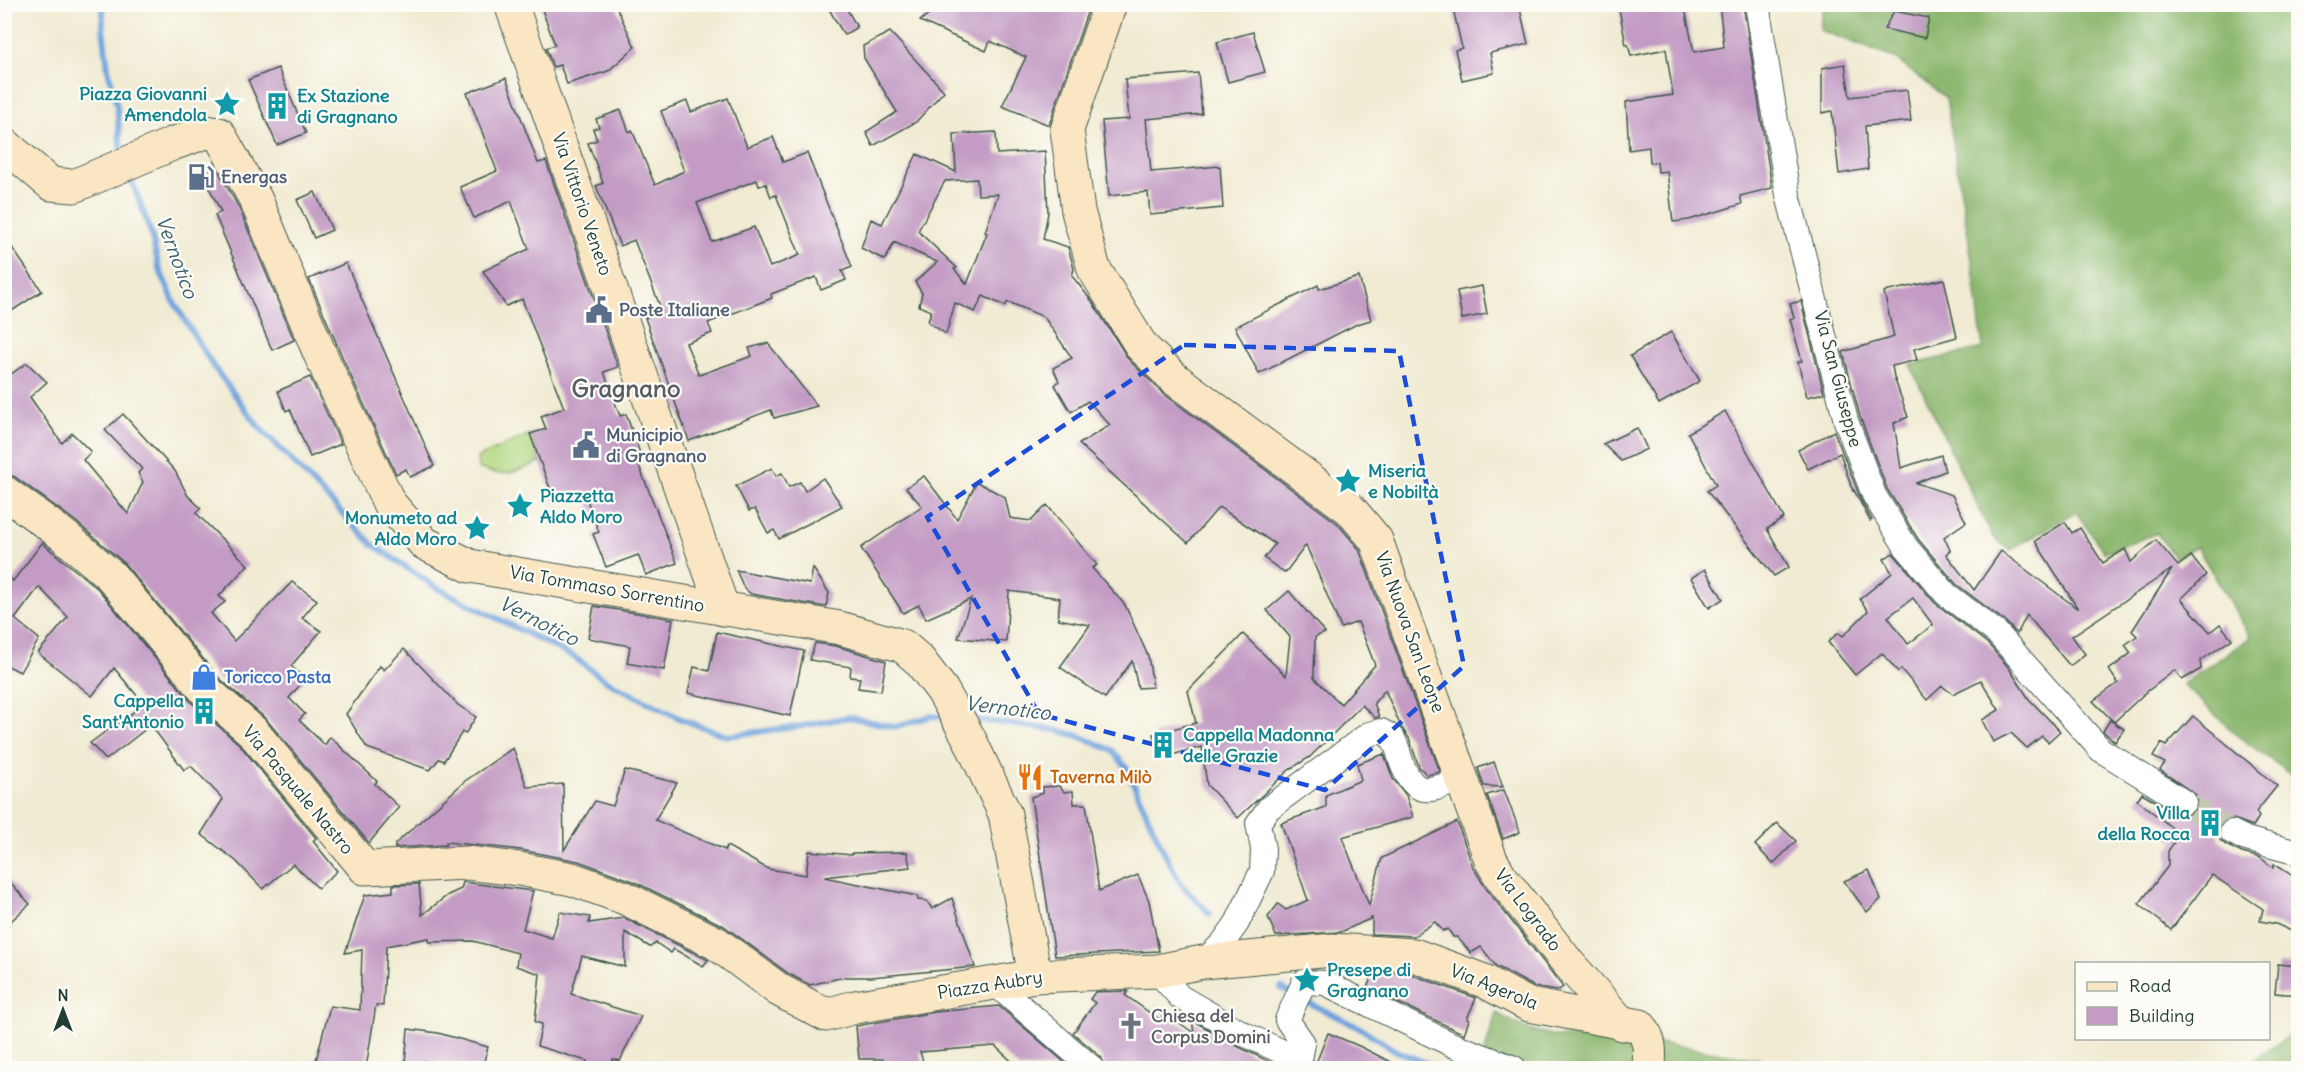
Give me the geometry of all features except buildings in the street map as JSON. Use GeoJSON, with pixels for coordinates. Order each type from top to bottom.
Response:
{"type":"FeatureCollection","features":[{"type":"Feature","properties":{"kind":"street","name":"Via Vittorio Veneto"},"geometry":{"type":"LineString","coordinates":[[511,4],[723,609]]}},
{"type":"Feature","properties":{"kind":"street","name":"Via Nuova San Leone"},"geometry":{"type":"LineString","coordinates":[[1110,4],[1067,130],[1078,211],[1094,269],[1142,347],[1175,379],[1350,509],[1376,540],[1463,779]]}},
{"type":"Feature","properties":{"kind":"street","name":"Via San Giuseppe"},"geometry":{"type":"LineString","coordinates":[[1757,4],[1788,195],[1846,421],[1874,495],[1906,547],[1946,594],[1997,633],[2101,750],[2184,802]]}},
{"type":"Feature","properties":{"kind":"street","name":"Via Tommaso Sorrentino"},"geometry":{"type":"LineString","coordinates":[[4,144],[51,184],[75,186],[206,132],[219,134],[256,200],[320,354],[389,503],[424,543],[470,566],[840,628],[903,646],[920,660],[942,690],[969,738],[1005,814],[1035,976]]}},
{"type":"Feature","properties":{"kind":"street","name":"Via Pasquale Nastro"},"geometry":{"type":"LineString","coordinates":[[4,492],[63,535],[111,576],[206,692],[252,731],[365,868],[467,863],[519,869],[572,879],[625,898],[716,943],[779,990],[826,1015]]}},
{"type":"Feature","properties":{"kind":"street"},"geometry":{"type":"LineString","coordinates":[[1203,962],[1222,944],[1238,922],[1256,886],[1262,871],[1263,849],[1258,824],[1269,808],[1369,734],[1381,731],[1393,740],[1406,776],[1413,785],[1420,789],[1439,788],[1463,779]]}},
{"type":"Feature","properties":{"kind":"street","name":"Via Logrado"},"geometry":{"type":"LineString","coordinates":[[1463,779],[1491,860],[1501,877],[1568,963],[1622,1024]]}},
{"type":"Feature","properties":{"kind":"street"},"geometry":{"type":"LineString","coordinates":[[2232,832],[2254,841],[2298,853]]}},
{"type":"Feature","properties":{"kind":"street","name":"Via Agerola"},"geometry":{"type":"LineString","coordinates":[[1203,962],[1334,950],[1414,956],[1484,981],[1529,1005],[1640,1026],[1648,1036],[1649,1058]]}},
{"type":"Feature","properties":{"kind":"street","name":"Piazza Aubry"},"geometry":{"type":"LineString","coordinates":[[826,1015],[855,1007],[1035,976],[1156,971],[1203,962]]}},
{"type":"Feature","properties":{"kind":"street"},"geometry":{"type":"LineString","coordinates":[[1546,1008],[1565,994],[1572,979],[1568,963]]}},
{"type":"Feature","properties":{"kind":"street"},"geometry":{"type":"LineString","coordinates":[[1156,971],[1180,997],[1242,1033],[1300,1060],[1303,1043],[1287,1020],[1304,982],[1325,983],[1454,1045],[1514,1068]]}},
{"type":"Feature","properties":{"kind":"street"},"geometry":{"type":"LineString","coordinates":[[994,983],[1092,1068]]}},
{"type":"Feature","properties":{"kind":"highlighted area"},"geometry":{"type":"Polygon","coordinates":[[[1184,345],[1399,351],[1464,666],[1325,790],[1039,714],[927,517],[1184,345]]]}},
{"type":"Feature","properties":{"kind":"green space"},"geometry":{"type":"Polygon","coordinates":[[[1823,5],[2298,5],[2298,779],[2239,737],[2183,684],[2251,637],[2197,547],[2175,558],[2157,533],[2105,553],[2076,512],[2010,550],[1992,536],[1910,365],[1983,348],[1972,260],[1946,98],[1894,58],[1820,30],[1823,5]]]}},
{"type":"Feature","properties":{"kind":"green space"},"geometry":{"type":"Polygon","coordinates":[[[530,434],[540,462],[503,474],[478,468],[477,458],[530,434]]]}},
{"type":"Feature","properties":{"kind":"green space"},"geometry":{"type":"Polygon","coordinates":[[[1496,1013],[1524,1028],[1559,1037],[1607,1034],[1810,1068],[1480,1068],[1496,1013]]]}},
{"type":"Feature","properties":{"kind":"green space"},"geometry":{"type":"Polygon","coordinates":[[[2298,1030],[2298,1068],[2242,1068],[2298,1030]]]}},
{"type":"Feature","properties":{"kind":"waterway","name":"Vernotico"},"geometry":{"type":"LineString","coordinates":[[103,4],[103,28],[108,69],[117,107],[120,143],[124,155]]}},
{"type":"Feature","properties":{"kind":"waterway","name":"Vernotico"},"geometry":{"type":"LineString","coordinates":[[129,173],[151,233],[159,268],[174,302],[213,366],[259,427],[372,544],[437,588],[574,657],[605,680],[683,720],[727,736],[849,717],[895,727],[931,716],[946,717]]}},
{"type":"Feature","properties":{"kind":"waterway","name":"Vernotico"},"geometry":{"type":"LineString","coordinates":[[971,719],[1056,730],[1079,736],[1112,750],[1126,767],[1163,850],[1181,884],[1210,914]]}},
{"type":"Feature","properties":{"kind":"waterway","name":"Vernotico"},"geometry":{"type":"LineString","coordinates":[[1281,988],[1292,994]]}},
{"type":"Feature","properties":{"kind":"waterway","name":"Vernotico"},"geometry":{"type":"LineString","coordinates":[[1301,999],[1362,1029],[1396,1051],[1439,1068]]}},
{"type":"Feature","properties":{"kind":"tunnel"},"geometry":{"type":"LineString","coordinates":[[2184,802],[2232,832]]}},
{"type":"Feature","properties":{"kind":"place","name":"Piazza Giovanni Amendola"},"geometry":{"type":"Point","coordinates":[227,104]}},
{"type":"Feature","properties":{"kind":"place","name":"Ex Stazione di Gragnano"},"geometry":{"type":"Point","coordinates":[277,106]}},
{"type":"Feature","properties":{"kind":"place","name":"Energas"},"geometry":{"type":"Point","coordinates":[201,177]}},
{"type":"Feature","properties":{"kind":"place","name":"Poste Italiane"},"geometry":{"type":"Point","coordinates":[599,310]}},
{"type":"Feature","properties":{"kind":"place","name":"Municipio di Gragnano"},"geometry":{"type":"Point","coordinates":[586,445]}},
{"type":"Feature","properties":{"kind":"place","name":"Miseria e Nobiltà"},"geometry":{"type":"Point","coordinates":[1348,481]}},
{"type":"Feature","properties":{"kind":"place","name":"Piazzetta Aldo Moro"},"geometry":{"type":"Point","coordinates":[520,506]}},
{"type":"Feature","properties":{"kind":"place","name":"Monumeto ad Aldo Moro"},"geometry":{"type":"Point","coordinates":[477,528]}},
{"type":"Feature","properties":{"kind":"place","name":"Toricco Pasta"},"geometry":{"type":"Point","coordinates":[204,677]}},
{"type":"Feature","properties":{"kind":"place","name":"Cappella Sant'Antonio"},"geometry":{"type":"Point","coordinates":[204,711]}},
{"type":"Feature","properties":{"kind":"place","name":"Cappella Madonna delle Grazie"},"geometry":{"type":"Point","coordinates":[1163,745]}},
{"type":"Feature","properties":{"kind":"place","name":"Taverna Milò"},"geometry":{"type":"Point","coordinates":[1030,777]}},
{"type":"Feature","properties":{"kind":"place","name":"Villa della Rocca"},"geometry":{"type":"Point","coordinates":[2210,823]}},
{"type":"Feature","properties":{"kind":"place","name":"Presepe di Gragnano"},"geometry":{"type":"Point","coordinates":[1307,980]}},
{"type":"Feature","properties":{"kind":"place","name":"Chiesa del Corpus Domini"},"geometry":{"type":"Point","coordinates":[1131,1026]}},
{"type":"Feature","properties":{"kind":"district","name":"Gragnano"},"geometry":{"type":"Point","coordinates":[626,389]}}]}
